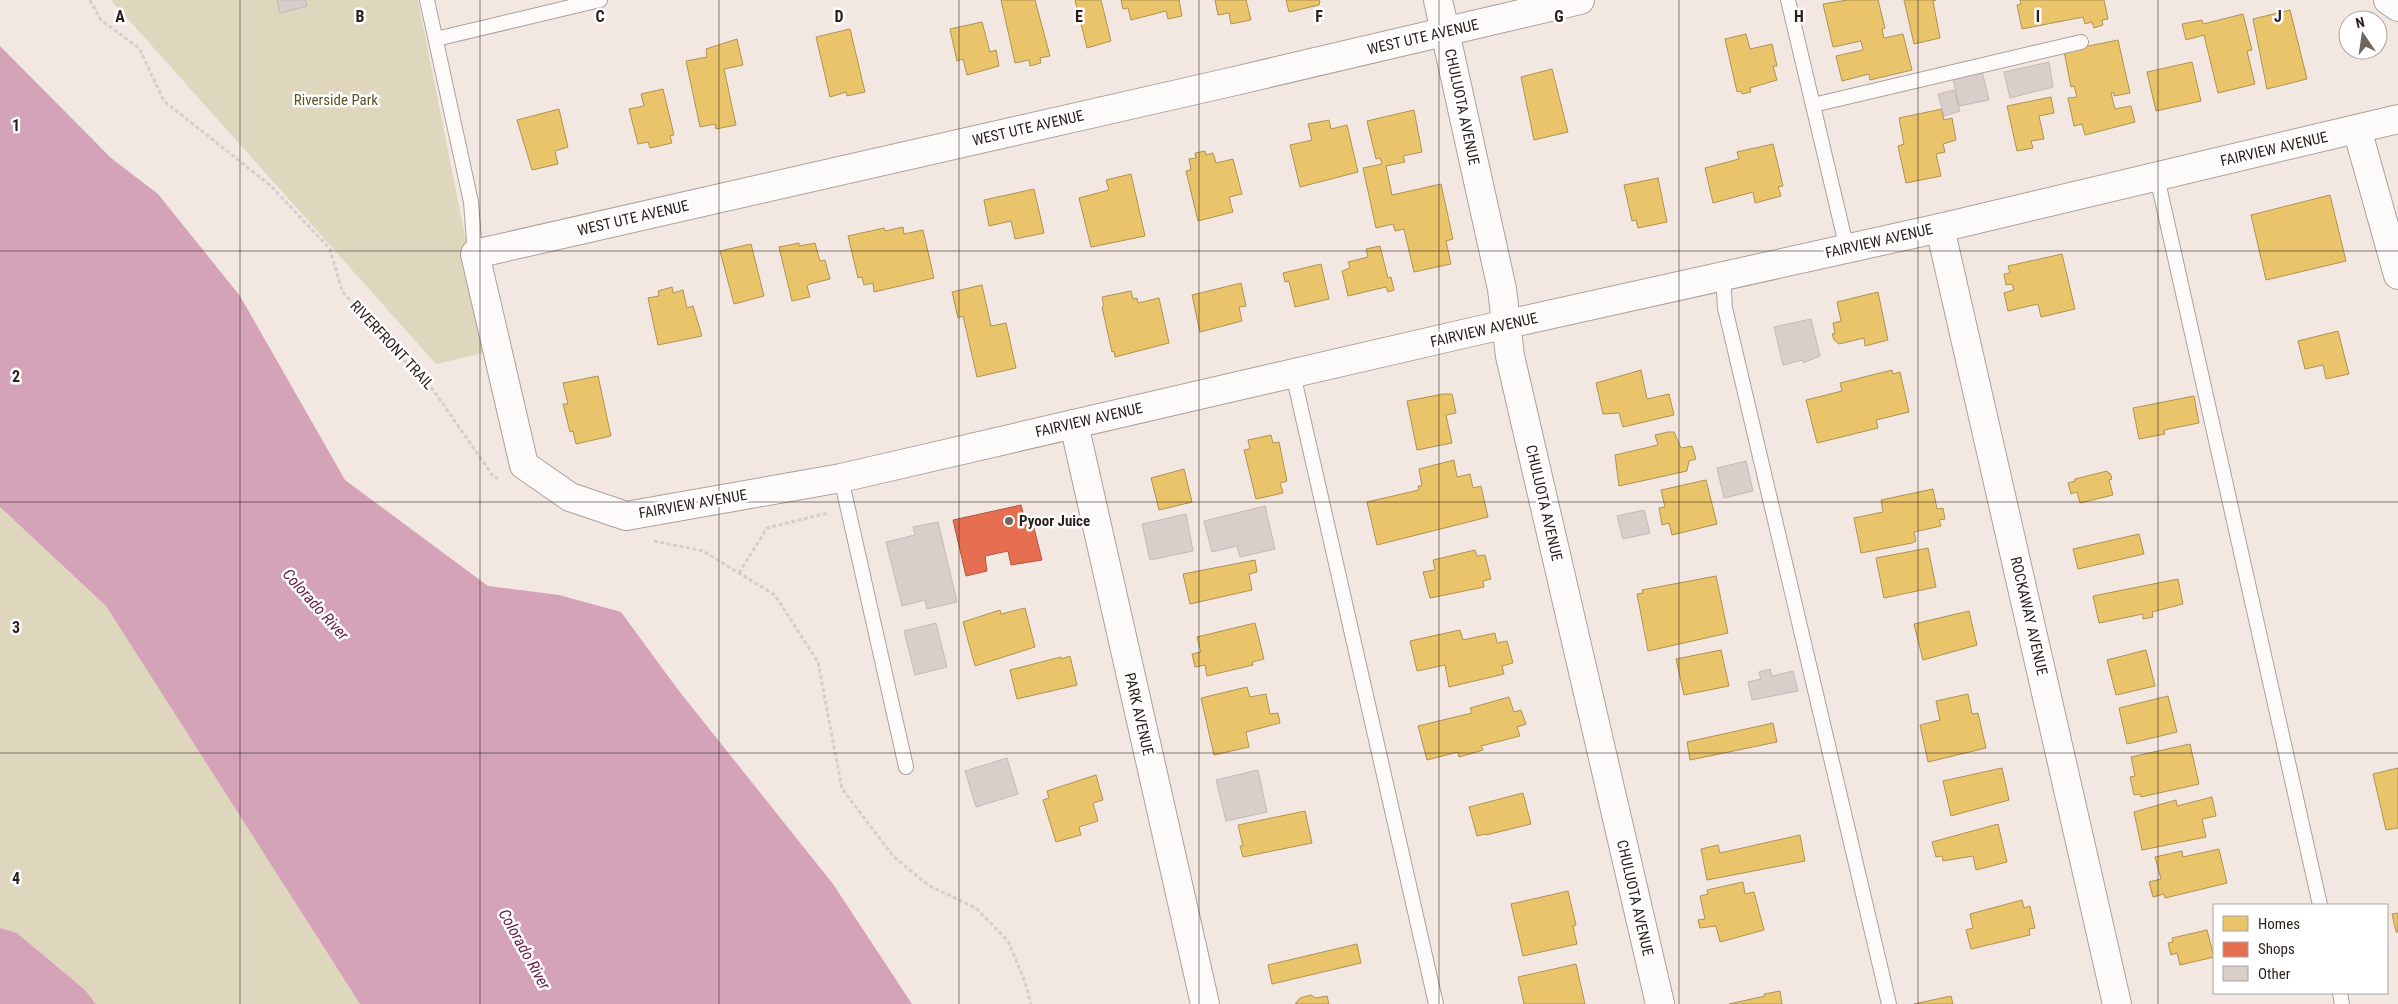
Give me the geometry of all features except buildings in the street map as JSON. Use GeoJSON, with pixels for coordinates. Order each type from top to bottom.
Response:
{"type":"FeatureCollection","features":[{"type":"Feature","properties":{"kind":"street","name":"CHULUOTA AVENUE"},"geometry":{"type":"LineString","coordinates":[[1438,0],[1502,289],[1510,356],[1660,1004]]}},
{"type":"Feature","properties":{"kind":"street","name":"WEST UTE AVENUE"},"geometry":{"type":"LineString","coordinates":[[476,254],[1222,84],[1580,0]]}},
{"type":"Feature","properties":{"kind":"street"},"geometry":{"type":"LineString","coordinates":[[2388,0],[2398,7]]}},
{"type":"Feature","properties":{"kind":"street","name":"FAIRVIEW AVENUE"},"geometry":{"type":"LineString","coordinates":[[476,254],[524,464],[570,497],[626,516],[841,478],[1940,228],[2398,119]]}},
{"type":"Feature","properties":{"kind":"street"},"geometry":{"type":"LineString","coordinates":[[2356,129],[2398,275]]}},
{"type":"Feature","properties":{"kind":"street","name":"ROCKAWAY AVENUE"},"geometry":{"type":"LineString","coordinates":[[1940,228],[2117,1004]]}},
{"type":"Feature","properties":{"kind":"street","name":"PARK AVENUE"},"geometry":{"type":"LineString","coordinates":[[1074,424],[1205,1004]]}},
{"type":"Feature","properties":{"kind":"lane"},"geometry":{"type":"LineString","coordinates":[[427,0],[472,207],[476,254]]}},
{"type":"Feature","properties":{"kind":"lane"},"geometry":{"type":"LineString","coordinates":[[436,39],[600,0]]}},
{"type":"Feature","properties":{"kind":"lane"},"geometry":{"type":"LineString","coordinates":[[1788,0],[1847,249]]}},
{"type":"Feature","properties":{"kind":"lane"},"geometry":{"type":"LineString","coordinates":[[1813,105],[2081,42]]}},
{"type":"Feature","properties":{"kind":"lane"},"geometry":{"type":"LineString","coordinates":[[2157,177],[2320,904]]}},
{"type":"Feature","properties":{"kind":"lane"},"geometry":{"type":"LineString","coordinates":[[1723,276],[1725,308],[1889,1004]]}},
{"type":"Feature","properties":{"kind":"lane"},"geometry":{"type":"LineString","coordinates":[[1293,374],[1436,1004]]}},
{"type":"Feature","properties":{"kind":"lane"},"geometry":{"type":"LineString","coordinates":[[841,478],[906,767]]}},
{"type":"Feature","properties":{"kind":"path","name":"RIVERFRONT TRAIL"},"geometry":{"type":"LineString","coordinates":[[90,0],[101,20],[139,48],[164,101],[272,186],[330,249],[342,291],[380,335],[434,391],[493,476],[501,481]]}},
{"type":"Feature","properties":{"kind":"path"},"geometry":{"type":"LineString","coordinates":[[739,573],[767,528],[848,508]]}},
{"type":"Feature","properties":{"kind":"path"},"geometry":{"type":"LineString","coordinates":[[647,540],[703,551],[775,595],[818,662],[842,788],[894,857],[928,885],[976,908],[1008,941],[1026,982],[1032,1004]]}},
{"type":"Feature","properties":{"kind":"green space","name":"Riverside Park"},"geometry":{"type":"Polygon","coordinates":[[[111,0],[418,0],[488,352],[436,364],[111,0]]]}},
{"type":"Feature","properties":{"kind":"green space"},"geometry":{"type":"Polygon","coordinates":[[[0,507],[106,606],[360,1004],[96,1004],[85,990],[17,933],[0,928],[0,507]]]}},
{"type":"Feature","properties":{"kind":"water","name":"Colorado River"},"geometry":{"type":"Polygon","coordinates":[[[0,46],[111,158],[158,194],[240,296],[345,480],[488,586],[559,595],[621,612],[679,691],[833,884],[912,1004],[360,1004],[106,606],[0,507],[0,46]]]}},
{"type":"Feature","properties":{"kind":"water"},"geometry":{"type":"Polygon","coordinates":[[[0,928],[17,933],[85,990],[96,1004],[0,1004],[0,928]]]}},
{"type":"Feature","properties":{"kind":"place","name":"Pyoor Juice"},"geometry":{"type":"Point","coordinates":[1009,521]}}]}
